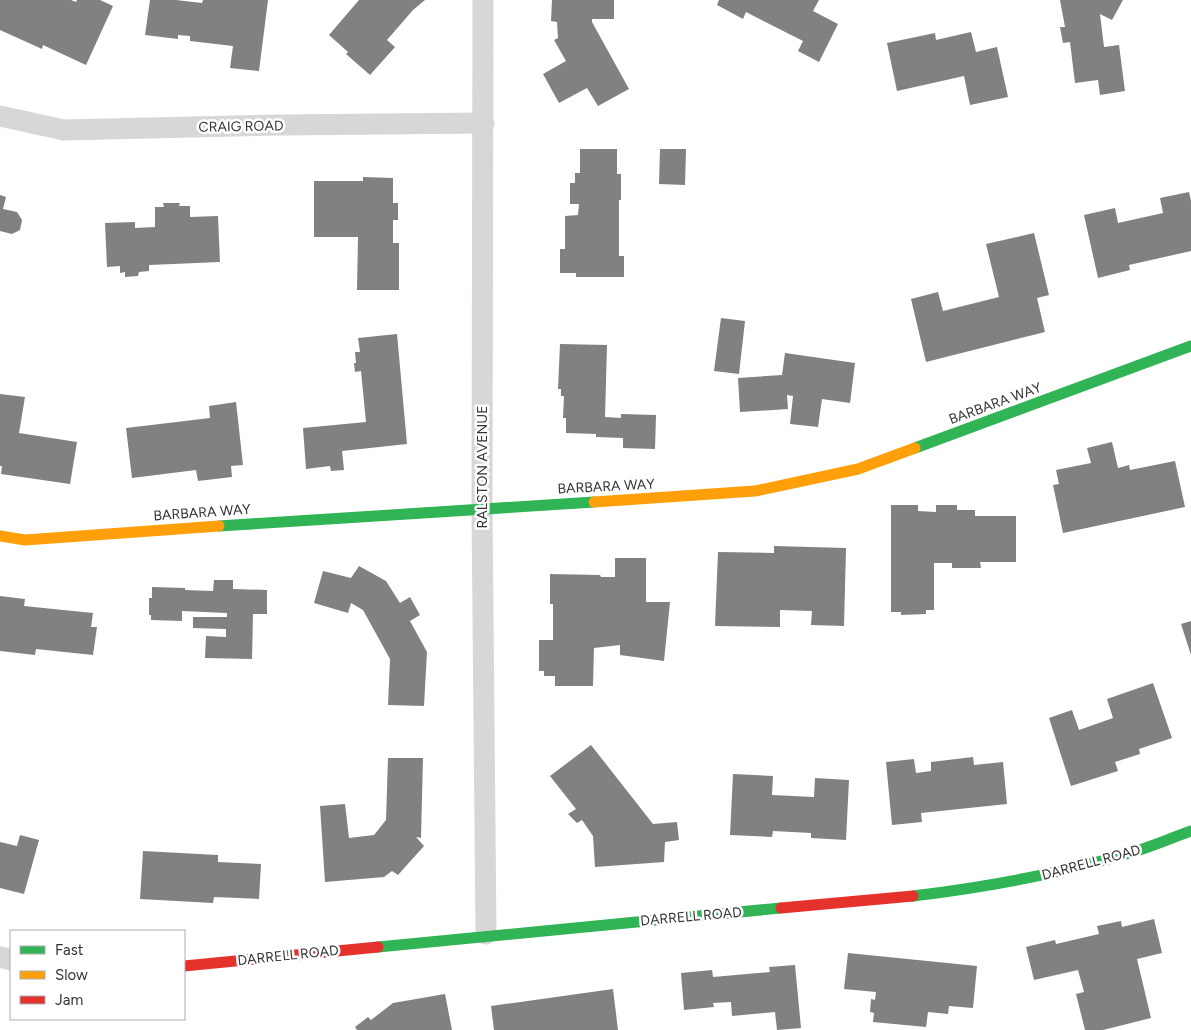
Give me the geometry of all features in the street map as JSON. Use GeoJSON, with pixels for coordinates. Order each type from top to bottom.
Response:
{"type":"FeatureCollection","features":[{"type":"Feature","properties":{"kind":"street","name":"RALSTON AVENUE"},"geometry":{"type":"LineString","coordinates":[[483,0],[482,508],[486,934]]}},
{"type":"Feature","properties":{"kind":"street","name":"CRAIG ROAD"},"geometry":{"type":"LineString","coordinates":[[0,116],[64,130],[484,123]]}},
{"type":"Feature","properties":{"kind":"street","name":"BARBARA WAY"},"geometry":{"type":"LineString","coordinates":[[0,536],[25,540],[755,491],[858,469],[1191,346]]}},
{"type":"Feature","properties":{"kind":"street","name":"DARRELL ROAD"},"geometry":{"type":"LineString","coordinates":[[185,966],[486,934],[934,894],[1018,881],[1093,864],[1191,831]]}},
{"type":"Feature","properties":{"kind":"building"},"geometry":{"type":"Polygon","coordinates":[[[0,0],[71,0],[76,2],[77,0],[100,0],[113,6],[86,65],[43,45],[42,49],[0,30],[0,0]]]}},
{"type":"Feature","properties":{"kind":"building"},"geometry":{"type":"Polygon","coordinates":[[[150,0],[202,3],[203,0],[268,0],[259,71],[230,68],[233,46],[190,41],[190,36],[178,35],[178,39],[145,35],[150,0]]]}},
{"type":"Feature","properties":{"kind":"building"},"geometry":{"type":"Polygon","coordinates":[[[359,0],[425,0],[413,10],[387,40],[395,47],[370,75],[346,54],[348,52],[329,35],[359,0]]]}},
{"type":"Feature","properties":{"kind":"building"},"geometry":{"type":"Polygon","coordinates":[[[552,0],[614,0],[614,19],[592,19],[592,22],[629,89],[598,106],[587,88],[559,103],[543,74],[566,61],[554,40],[558,38],[557,22],[551,21],[552,0]]]}},
{"type":"Feature","properties":{"kind":"building"},"geometry":{"type":"Polygon","coordinates":[[[719,0],[819,0],[813,11],[838,24],[819,62],[798,51],[803,41],[746,12],[743,19],[717,5],[719,0]]]}},
{"type":"Feature","properties":{"kind":"building"},"geometry":{"type":"Polygon","coordinates":[[[1060,0],[1123,0],[1112,20],[1100,14],[1104,47],[1119,45],[1125,91],[1100,95],[1098,80],[1075,83],[1070,42],[1063,43],[1060,27],[1065,27],[1060,0]]]}},
{"type":"Feature","properties":{"kind":"building"},"geometry":{"type":"Polygon","coordinates":[[[971,32],[976,52],[997,47],[1008,97],[970,105],[964,76],[897,91],[887,43],[935,33],[936,40],[971,32]]]}},
{"type":"Feature","properties":{"kind":"building"},"geometry":{"type":"Polygon","coordinates":[[[580,149],[617,149],[617,174],[621,174],[619,256],[624,256],[624,277],[576,277],[576,273],[560,273],[560,249],[565,249],[565,216],[578,215],[579,204],[570,204],[570,183],[575,183],[575,173],[580,173],[580,149]]]}},
{"type":"Feature","properties":{"kind":"building"},"geometry":{"type":"Polygon","coordinates":[[[660,149],[686,149],[685,185],[659,184],[660,149]]]}},
{"type":"Feature","properties":{"kind":"building"},"geometry":{"type":"Polygon","coordinates":[[[363,177],[393,178],[393,203],[398,203],[398,220],[393,220],[393,243],[399,243],[399,290],[357,290],[358,237],[314,237],[314,181],[363,181],[363,177]]]}},
{"type":"Feature","properties":{"kind":"building"},"geometry":{"type":"Polygon","coordinates":[[[1189,192],[1191,201],[1191,251],[1129,265],[1130,270],[1098,278],[1084,215],[1115,208],[1118,223],[1163,213],[1160,198],[1189,192]]]}},
{"type":"Feature","properties":{"kind":"building"},"geometry":{"type":"Polygon","coordinates":[[[0,195],[6,197],[3,209],[17,212],[22,220],[20,230],[12,234],[0,231],[0,195]]]}},
{"type":"Feature","properties":{"kind":"building"},"geometry":{"type":"Polygon","coordinates":[[[163,203],[180,203],[179,206],[190,206],[190,217],[218,216],[220,262],[149,265],[149,271],[139,272],[138,276],[125,277],[125,272],[120,273],[120,266],[107,267],[105,223],[135,222],[135,228],[155,227],[155,207],[164,207],[163,203]]]}},
{"type":"Feature","properties":{"kind":"building"},"geometry":{"type":"Polygon","coordinates":[[[1034,233],[1049,295],[1037,298],[1045,332],[926,362],[911,299],[938,292],[943,311],[999,297],[986,244],[1034,233]]]}},
{"type":"Feature","properties":{"kind":"building"},"geometry":{"type":"Polygon","coordinates":[[[721,318],[745,321],[739,374],[714,371],[721,318]]]}},
{"type":"Feature","properties":{"kind":"building"},"geometry":{"type":"Polygon","coordinates":[[[397,334],[407,444],[342,451],[344,470],[331,471],[330,466],[306,469],[303,428],[366,422],[361,371],[355,372],[354,363],[356,363],[355,352],[360,352],[358,338],[397,334]]]}},
{"type":"Feature","properties":{"kind":"building"},"geometry":{"type":"Polygon","coordinates":[[[560,344],[607,345],[605,417],[621,418],[621,414],[656,415],[655,449],[623,448],[623,438],[596,437],[596,434],[566,433],[566,418],[563,418],[564,396],[561,396],[561,389],[558,389],[560,344]]]}},
{"type":"Feature","properties":{"kind":"building"},"geometry":{"type":"Polygon","coordinates":[[[785,353],[855,363],[850,403],[822,399],[818,427],[790,424],[793,396],[787,395],[788,409],[740,412],[738,378],[782,375],[785,353]]]}},
{"type":"Feature","properties":{"kind":"building"},"geometry":{"type":"Polygon","coordinates":[[[0,394],[25,397],[19,433],[77,442],[70,484],[1,474],[0,394]]]}},
{"type":"Feature","properties":{"kind":"building"},"geometry":{"type":"Polygon","coordinates":[[[236,402],[243,465],[231,466],[232,477],[198,481],[196,470],[132,478],[126,428],[210,418],[209,406],[236,402]]]}},
{"type":"Feature","properties":{"kind":"building"},"geometry":{"type":"Polygon","coordinates":[[[1112,442],[1118,468],[1129,465],[1130,470],[1175,461],[1185,507],[1063,533],[1053,485],[1059,484],[1056,470],[1091,463],[1087,448],[1112,442]]]}},
{"type":"Feature","properties":{"kind":"building"},"geometry":{"type":"Polygon","coordinates":[[[891,505],[918,505],[918,511],[936,512],[936,505],[957,505],[957,510],[975,510],[975,516],[1016,516],[1016,562],[980,562],[981,568],[952,568],[952,563],[934,563],[934,610],[926,610],[926,614],[901,615],[901,612],[891,612],[891,505]]]}},
{"type":"Feature","properties":{"kind":"building"},"geometry":{"type":"Polygon","coordinates":[[[774,546],[846,548],[844,626],[811,625],[812,611],[780,610],[780,627],[715,626],[718,552],[774,553],[774,546]]]}},
{"type":"Feature","properties":{"kind":"building"},"geometry":{"type":"Polygon","coordinates":[[[615,558],[646,558],[646,602],[670,602],[664,661],[620,655],[620,645],[594,648],[593,686],[555,686],[555,676],[544,676],[544,671],[539,671],[539,640],[553,640],[553,604],[550,604],[550,574],[615,577],[615,558]]]}},
{"type":"Feature","properties":{"kind":"building"},"geometry":{"type":"Polygon","coordinates":[[[359,566],[386,581],[400,603],[410,597],[420,615],[410,621],[427,652],[424,706],[388,705],[390,659],[363,610],[351,603],[348,613],[314,603],[323,571],[351,578],[359,566]]]}},
{"type":"Feature","properties":{"kind":"building"},"geometry":{"type":"Polygon","coordinates":[[[214,580],[233,580],[233,589],[267,590],[267,614],[253,614],[252,659],[205,658],[206,636],[226,637],[226,629],[193,628],[193,617],[227,617],[227,613],[182,611],[182,621],[151,620],[151,615],[149,615],[149,598],[152,598],[152,587],[213,591],[214,580]]]}},
{"type":"Feature","properties":{"kind":"building"},"geometry":{"type":"Polygon","coordinates":[[[0,596],[25,599],[24,606],[93,613],[91,627],[97,627],[93,655],[36,649],[35,655],[0,651],[0,596]]]}},
{"type":"Feature","properties":{"kind":"building"},"geometry":{"type":"Polygon","coordinates":[[[1191,621],[1191,655],[1181,624],[1191,621]]]}},
{"type":"Feature","properties":{"kind":"building"},"geometry":{"type":"Polygon","coordinates":[[[1153,683],[1172,738],[1139,749],[1140,754],[1115,762],[1118,771],[1071,786],[1049,718],[1072,710],[1079,730],[1113,718],[1107,699],[1153,683]]]}},
{"type":"Feature","properties":{"kind":"building"},"geometry":{"type":"Polygon","coordinates":[[[591,745],[653,824],[677,822],[679,840],[665,842],[664,862],[595,867],[593,836],[582,820],[577,823],[568,814],[576,809],[550,776],[591,745]]]}},
{"type":"Feature","properties":{"kind":"building"},"geometry":{"type":"Polygon","coordinates":[[[973,757],[974,765],[1003,762],[1007,804],[921,813],[922,822],[892,825],[886,762],[914,759],[916,773],[931,771],[931,762],[973,757]]]}},
{"type":"Feature","properties":{"kind":"building"},"geometry":{"type":"Polygon","coordinates":[[[388,758],[423,758],[421,838],[416,837],[424,846],[398,875],[392,871],[384,877],[325,882],[320,806],[345,804],[349,838],[374,835],[386,820],[388,758]]]}},
{"type":"Feature","properties":{"kind":"building"},"geometry":{"type":"Polygon","coordinates":[[[733,774],[773,776],[772,795],[814,797],[815,778],[849,780],[846,840],[811,838],[811,833],[773,831],[772,837],[730,835],[733,774]]]}},
{"type":"Feature","properties":{"kind":"building"},"geometry":{"type":"Polygon","coordinates":[[[20,835],[39,840],[24,894],[0,888],[0,842],[17,846],[20,835]]]}},
{"type":"Feature","properties":{"kind":"building"},"geometry":{"type":"Polygon","coordinates":[[[143,851],[218,855],[218,862],[261,864],[259,899],[214,897],[213,903],[140,899],[143,851]]]}},
{"type":"Feature","properties":{"kind":"building"},"geometry":{"type":"Polygon","coordinates":[[[1154,919],[1162,953],[1137,959],[1151,1018],[1103,1030],[1085,1030],[1076,994],[1084,992],[1078,970],[1034,980],[1026,947],[1055,940],[1056,944],[1099,934],[1097,926],[1121,921],[1122,927],[1154,919]]]}},
{"type":"Feature","properties":{"kind":"building"},"geometry":{"type":"Polygon","coordinates":[[[848,953],[977,966],[973,1008],[949,1006],[948,1014],[928,1012],[926,1027],[873,1022],[874,1013],[870,1012],[871,999],[875,1000],[876,992],[844,989],[848,953]]]}},
{"type":"Feature","properties":{"kind":"building"},"geometry":{"type":"Polygon","coordinates":[[[795,965],[801,1028],[777,1030],[775,1012],[732,1016],[731,1002],[713,1003],[714,1007],[684,1010],[681,973],[712,970],[713,977],[770,972],[769,967],[795,965]]]}},
{"type":"Feature","properties":{"kind":"building"},"geometry":{"type":"Polygon","coordinates":[[[613,989],[618,1030],[494,1030],[491,1006],[613,989]]]}},
{"type":"Feature","properties":{"kind":"building"},"geometry":{"type":"Polygon","coordinates":[[[445,994],[452,1030],[357,1030],[355,1027],[368,1017],[371,1020],[393,1003],[445,994]]]}},
{"type":"Feature","properties":{"kind":"traffic: fast"},"geometry":{"type":"LineString","coordinates":[[915,448],[1191,346]]}},
{"type":"Feature","properties":{"kind":"traffic: fast"},"geometry":{"type":"LineString","coordinates":[[219,526],[594,502]]}},
{"type":"Feature","properties":{"kind":"traffic: fast"},"geometry":{"type":"LineString","coordinates":[[913,896],[995,884],[1103,861],[1138,851],[1191,831]]}},
{"type":"Feature","properties":{"kind":"traffic: fast"},"geometry":{"type":"LineString","coordinates":[[378,947],[781,908]]}},
{"type":"Feature","properties":{"kind":"traffic: slow"},"geometry":{"type":"LineString","coordinates":[[594,502],[755,491],[858,469],[915,448]]}},
{"type":"Feature","properties":{"kind":"traffic: slow"},"geometry":{"type":"LineString","coordinates":[[0,536],[25,540],[219,526]]}},
{"type":"Feature","properties":{"kind":"traffic: jam"},"geometry":{"type":"LineString","coordinates":[[781,908],[913,896]]}},
{"type":"Feature","properties":{"kind":"traffic: jam"},"geometry":{"type":"LineString","coordinates":[[185,966],[378,947]]}}]}
